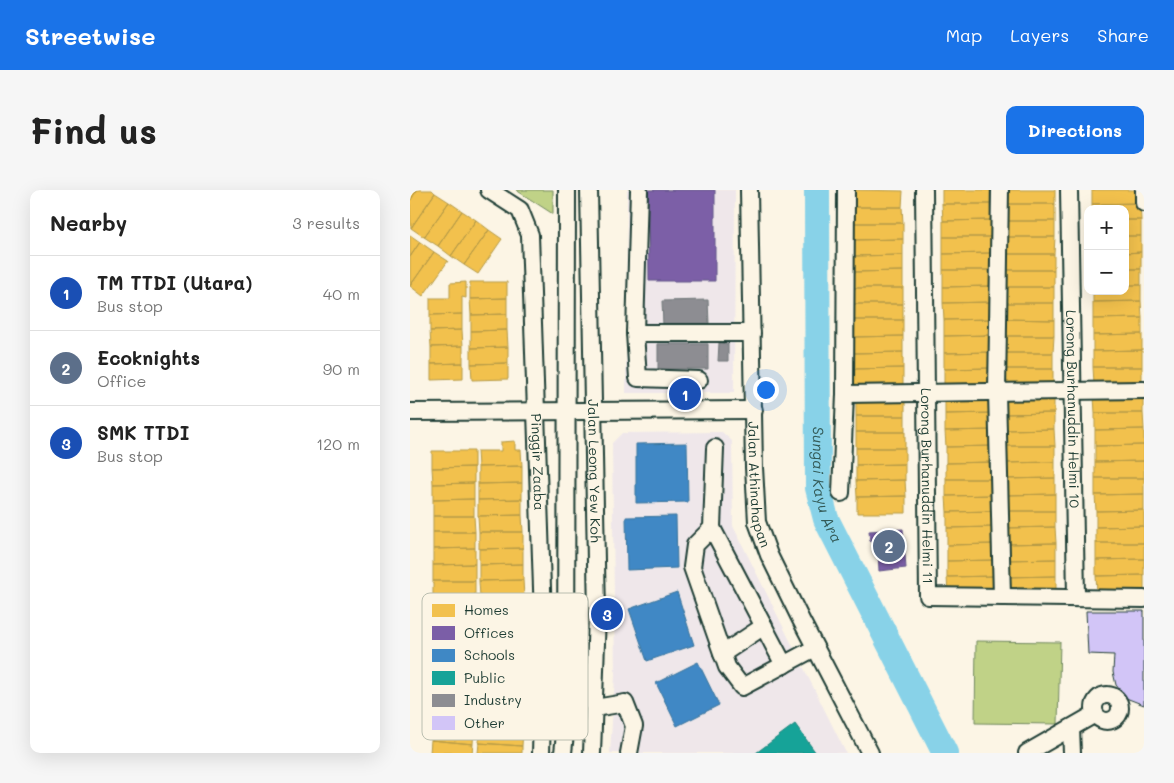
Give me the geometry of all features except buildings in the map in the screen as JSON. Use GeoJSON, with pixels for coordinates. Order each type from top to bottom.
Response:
{"type":"FeatureCollection","features":[{"type":"Feature","properties":{"kind":"street","name":"Pinggir Zaaba"},"geometry":{"type":"LineString","coordinates":[[489,190],[520,210],[530,235],[542,593]]}},
{"type":"Feature","properties":{"kind":"street","name":"Jalan Leong Yew Koh"},"geometry":{"type":"LineString","coordinates":[[566,593],[567,190]]}},
{"type":"Feature","properties":{"kind":"street","name":"Jalan Leong Yew Koh"},"geometry":{"type":"LineString","coordinates":[[589,190],[594,411],[595,708],[592,753]]}},
{"type":"Feature","properties":{"kind":"street"},"geometry":{"type":"LineString","coordinates":[[639,190],[635,334],[638,378],[699,380]]}},
{"type":"Feature","properties":{"kind":"street","name":"Jalan Athinahapan"},"geometry":{"type":"LineString","coordinates":[[749,190],[757,522],[770,556],[815,648],[870,753]]}},
{"type":"Feature","properties":{"kind":"street"},"geometry":{"type":"LineString","coordinates":[[841,493],[845,394],[846,190]]}},
{"type":"Feature","properties":{"kind":"street","name":"Lorong Burhanuddin Helmi 11"},"geometry":{"type":"LineString","coordinates":[[924,190],[928,596],[1144,599]]}},
{"type":"Feature","properties":{"kind":"street"},"geometry":{"type":"LineString","coordinates":[[1000,190],[997,392],[1002,597]]}},
{"type":"Feature","properties":{"kind":"street","name":"Lorong Burhanuddin Helmi 10"},"geometry":{"type":"LineString","coordinates":[[1070,190],[1076,597]]}},
{"type":"Feature","properties":{"kind":"street"},"geometry":{"type":"LineString","coordinates":[[1144,190],[1144,203]]}},
{"type":"Feature","properties":{"kind":"street"},"geometry":{"type":"LineString","coordinates":[[635,334],[752,333]]}},
{"type":"Feature","properties":{"kind":"street"},"geometry":{"type":"LineString","coordinates":[[845,394],[1144,390]]}},
{"type":"Feature","properties":{"kind":"street"},"geometry":{"type":"LineString","coordinates":[[410,412],[754,410]]}},
{"type":"Feature","properties":{"kind":"street"},"geometry":{"type":"LineString","coordinates":[[715,448],[712,528],[784,665]]}},
{"type":"Feature","properties":{"kind":"street"},"geometry":{"type":"LineString","coordinates":[[712,528],[695,545],[692,567],[727,667],[742,687],[815,648]]}},
{"type":"Feature","properties":{"kind":"street"},"geometry":{"type":"LineString","coordinates":[[722,654],[764,626]]}},
{"type":"Feature","properties":{"kind":"street"},"geometry":{"type":"LineString","coordinates":[[595,708],[625,703],[634,726],[630,753]]}},
{"type":"Feature","properties":{"kind":"street"},"geometry":{"type":"LineString","coordinates":[[1028,753],[1095,714]]}},
{"type":"Feature","properties":{"kind":"street"},"geometry":{"type":"LineString","coordinates":[[1071,728],[1072,753]]}},
{"type":"Feature","properties":{"kind":"street","name":"Pinggir Zaaba"},"geometry":{"type":"LineString","coordinates":[[540,740],[540,753]]}},
{"type":"Feature","properties":{"kind":"street","name":"Jalan Leong Yew Koh"},"geometry":{"type":"LineString","coordinates":[[563,753],[564,740]]}},
{"type":"Feature","properties":{"kind":"shaded area"},"geometry":{"type":"Polygon","coordinates":[[[627,190],[735,190],[734,393],[626,393],[627,190]]]}},
{"type":"Feature","properties":{"kind":"shaded area"},"geometry":{"type":"Polygon","coordinates":[[[722,432],[732,441],[733,526],[846,753],[610,753],[615,676],[612,443],[622,433],[722,432]]]}},
{"type":"Feature","properties":{"kind":"green space"},"geometry":{"type":"Polygon","coordinates":[[[516,190],[553,190],[553,214],[516,190]]]}},
{"type":"Feature","properties":{"kind":"green space"},"geometry":{"type":"Polygon","coordinates":[[[976,641],[1060,642],[1058,724],[975,723],[976,641]]]}},
{"type":"Feature","properties":{"kind":"waterway","name":"Sungai Kayu Ara"},"geometry":{"type":"LineString","coordinates":[[817,190],[818,488],[826,519],[945,753]]}},
{"type":"Feature","properties":{"kind":"place","name":"TM TTDI (Utara)"},"geometry":{"type":"Point","coordinates":[685,394]}},
{"type":"Feature","properties":{"kind":"place","name":"Ecoknights"},"geometry":{"type":"Point","coordinates":[889,546]}},
{"type":"Feature","properties":{"kind":"place","name":"SMK TTDI"},"geometry":{"type":"Point","coordinates":[607,614]}}]}
